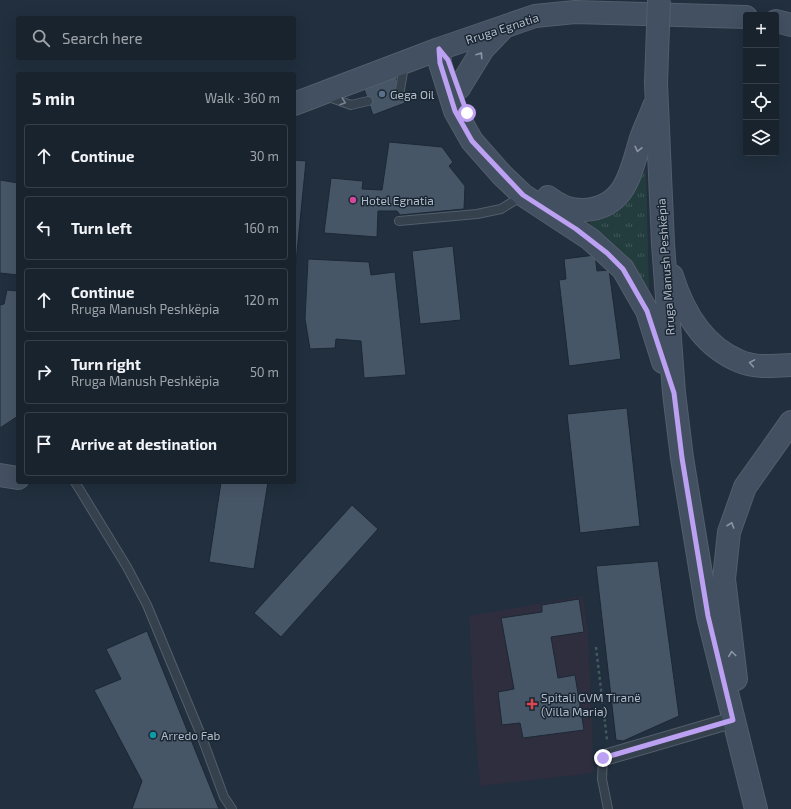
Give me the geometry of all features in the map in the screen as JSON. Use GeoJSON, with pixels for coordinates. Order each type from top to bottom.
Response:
{"type":"FeatureCollection","features":[{"type":"Feature","properties":{"kind":"main road","name":"Rruga Manush Peshkëpia"},"geometry":{"type":"LineString","coordinates":[[659,0],[656,92],[663,244],[674,393],[682,458],[708,616],[756,809]]}},
{"type":"Feature","properties":{"kind":"main road","name":"Rruga Egnatia"},"geometry":{"type":"LineString","coordinates":[[296,103],[506,24],[535,16],[574,12],[743,17]]}},
{"type":"Feature","properties":{"kind":"main road"},"geometry":{"type":"LineString","coordinates":[[779,22],[791,25]]}},
{"type":"Feature","properties":{"kind":"main road"},"geometry":{"type":"LineString","coordinates":[[459,88],[484,49],[506,24]]}},
{"type":"Feature","properties":{"kind":"main road"},"geometry":{"type":"LineString","coordinates":[[439,49],[448,60],[471,120],[489,145],[509,165],[554,202],[566,208],[591,210],[614,199],[622,190],[632,172],[656,92]]}},
{"type":"Feature","properties":{"kind":"main road"},"geometry":{"type":"LineString","coordinates":[[439,49],[440,63],[455,111]]}},
{"type":"Feature","properties":{"kind":"main road"},"geometry":{"type":"LineString","coordinates":[[405,61],[417,65],[430,75],[455,111],[472,141],[523,195],[590,239],[623,269],[647,311],[674,393]]}},
{"type":"Feature","properties":{"kind":"main road"},"geometry":{"type":"LineString","coordinates":[[663,244],[678,295],[694,325],[711,344],[739,361],[769,366],[791,364]]}},
{"type":"Feature","properties":{"kind":"main road"},"geometry":{"type":"LineString","coordinates":[[733,720],[736,684],[724,579],[729,532],[745,487],[791,422]]}},
{"type":"Feature","properties":{"kind":"main road"},"geometry":{"type":"LineString","coordinates":[[0,475],[16,478]]}},
{"type":"Feature","properties":{"kind":"street"},"geometry":{"type":"LineString","coordinates":[[606,757],[733,720]]}},
{"type":"Feature","properties":{"kind":"lane"},"geometry":{"type":"LineString","coordinates":[[400,90],[405,61]]}},
{"type":"Feature","properties":{"kind":"lane"},"geometry":{"type":"LineString","coordinates":[[319,94],[351,105],[368,101]]}},
{"type":"Feature","properties":{"kind":"lane"},"geometry":{"type":"LineString","coordinates":[[399,221],[476,214],[501,209],[523,195]]}},
{"type":"Feature","properties":{"kind":"lane"},"geometry":{"type":"LineString","coordinates":[[76,484],[147,605],[224,797],[232,809]]}},
{"type":"Feature","properties":{"kind":"lane"},"geometry":{"type":"LineString","coordinates":[[606,757],[602,779],[608,809]]}},
{"type":"Feature","properties":{"kind":"path"},"geometry":{"type":"LineString","coordinates":[[596,647],[606,757]]}},
{"type":"Feature","properties":{"kind":"shaded area","name":"Spitali GVM Tiranë (Villa Maria)"},"geometry":{"type":"Polygon","coordinates":[[[583,596],[588,632],[594,773],[480,786],[469,616],[583,596]]]}},
{"type":"Feature","properties":{"kind":"green space"},"geometry":{"type":"Polygon","coordinates":[[[646,170],[649,293],[589,225],[590,222],[607,213],[622,201],[629,194],[646,170]]]}},
{"type":"Feature","properties":{"kind":"building"},"geometry":{"type":"Polygon","coordinates":[[[396,77],[405,103],[373,115],[364,89],[396,77]]]}},
{"type":"Feature","properties":{"kind":"building"},"geometry":{"type":"Polygon","coordinates":[[[389,142],[442,147],[453,162],[449,166],[465,186],[464,209],[400,215],[397,211],[378,211],[377,237],[324,233],[331,178],[363,181],[362,189],[382,190],[389,142]]]}},
{"type":"Feature","properties":{"kind":"building"},"geometry":{"type":"Polygon","coordinates":[[[296,160],[306,161],[296,262],[296,160]]]}},
{"type":"Feature","properties":{"kind":"building"},"geometry":{"type":"Polygon","coordinates":[[[0,180],[16,183],[16,275],[0,273],[0,180]]]}},
{"type":"Feature","properties":{"kind":"building"},"geometry":{"type":"Polygon","coordinates":[[[453,246],[461,320],[420,324],[412,251],[453,246]]]}},
{"type":"Feature","properties":{"kind":"building"},"geometry":{"type":"Polygon","coordinates":[[[595,255],[597,271],[609,270],[621,359],[569,366],[559,280],[566,279],[564,259],[595,255]]]}},
{"type":"Feature","properties":{"kind":"building"},"geometry":{"type":"Polygon","coordinates":[[[308,259],[369,262],[371,275],[395,272],[406,375],[364,378],[361,341],[336,339],[335,348],[310,349],[305,319],[308,259]]]}},
{"type":"Feature","properties":{"kind":"building"},"geometry":{"type":"Polygon","coordinates":[[[7,290],[16,291],[16,417],[0,428],[0,305],[4,304],[7,290]]]}},
{"type":"Feature","properties":{"kind":"building"},"geometry":{"type":"Polygon","coordinates":[[[627,408],[640,526],[580,533],[567,414],[627,408]]]}},
{"type":"Feature","properties":{"kind":"building"},"geometry":{"type":"Polygon","coordinates":[[[221,484],[268,484],[254,569],[209,562],[221,484]]]}},
{"type":"Feature","properties":{"kind":"building"},"geometry":{"type":"Polygon","coordinates":[[[352,505],[378,529],[281,637],[254,613],[352,505]]]}},
{"type":"Feature","properties":{"kind":"building"},"geometry":{"type":"Polygon","coordinates":[[[658,561],[679,716],[623,741],[616,740],[596,566],[658,561]]]}},
{"type":"Feature","properties":{"kind":"building"},"geometry":{"type":"Polygon","coordinates":[[[579,599],[584,632],[551,637],[558,678],[575,675],[584,730],[523,738],[520,723],[502,725],[498,692],[514,689],[501,618],[542,612],[542,605],[579,599]]]}},
{"type":"Feature","properties":{"kind":"building","name":"Arredo Fab"},"geometry":{"type":"Polygon","coordinates":[[[147,631],[219,809],[132,809],[142,781],[94,690],[121,679],[106,649],[147,631]]]}},
{"type":"Feature","properties":{"kind":"place","name":"Gega Oil"},"geometry":{"type":"Point","coordinates":[382,94]}},
{"type":"Feature","properties":{"kind":"place","name":"Hotel Egnatia"},"geometry":{"type":"Point","coordinates":[353,200]}},
{"type":"Feature","properties":{"kind":"place","name":"Spitali GVM Tiranë (Villa Maria)"},"geometry":{"type":"Point","coordinates":[532,704]}},
{"type":"Feature","properties":{"kind":"place","name":"Arredo Fab"},"geometry":{"type":"Point","coordinates":[153,735]}},
{"type":"Feature","properties":{"kind":"route"},"geometry":{"type":"LineString","coordinates":[[467,113],[448,60],[439,49],[440,63],[455,111],[472,141],[502,176],[523,195],[590,239],[623,269],[647,311],[674,393],[696,550],[708,616],[733,720],[603,758]]}}]}
